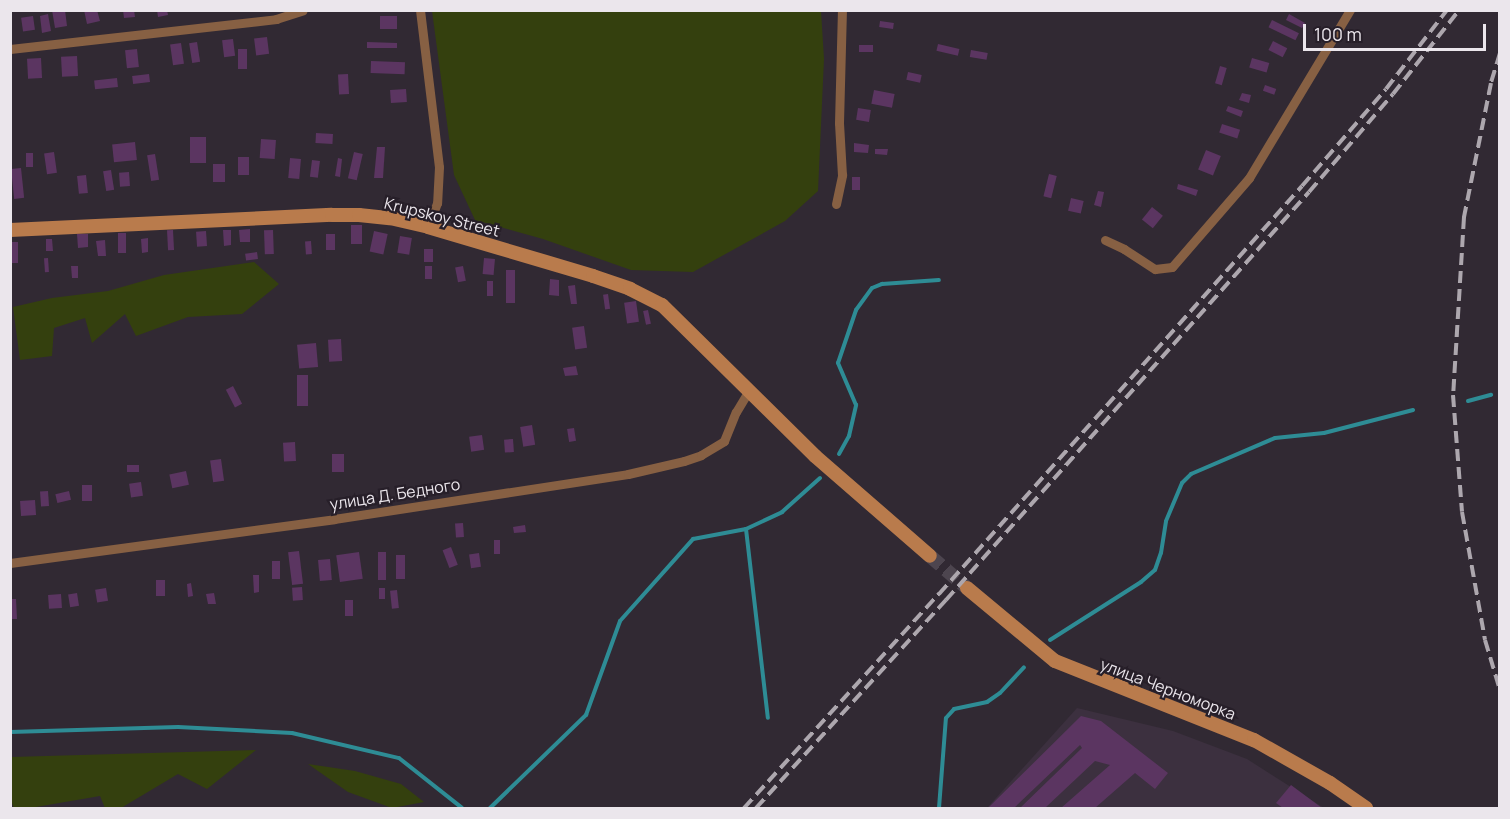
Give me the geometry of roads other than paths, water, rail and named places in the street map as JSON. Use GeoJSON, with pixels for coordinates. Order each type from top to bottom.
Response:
{"type":"FeatureCollection","features":[{"type":"Feature","properties":{"kind":"street"},"geometry":{"type":"LineString","coordinates":[[10,49],[276,19],[303,10]]}},
{"type":"Feature","properties":{"kind":"street"},"geometry":{"type":"LineString","coordinates":[[420,10],[440,167],[437,203],[428,227]]}},
{"type":"Feature","properties":{"kind":"street"},"geometry":{"type":"LineString","coordinates":[[836,204],[842,176],[839,123],[842,10]]}},
{"type":"Feature","properties":{"kind":"street"},"geometry":{"type":"LineString","coordinates":[[1105,240],[1125,249],[1155,269],[1172,267],[1250,178],[1350,10]]}},
{"type":"Feature","properties":{"kind":"street","name":"Krupskoy Street"},"geometry":{"type":"LineString","coordinates":[[10,230],[332,214],[390,218],[593,276],[647,297],[674,316],[748,392]]}},
{"type":"Feature","properties":{"kind":"street"},"geometry":{"type":"LineString","coordinates":[[748,392],[815,456],[930,556]]}},
{"type":"Feature","properties":{"kind":"street","name":"улица Д. Бедного"},"geometry":{"type":"LineString","coordinates":[[10,563],[334,519],[628,474],[684,461],[701,455],[724,441],[736,412],[748,392]]}},
{"type":"Feature","properties":{"kind":"street","name":"улица Черноморка"},"geometry":{"type":"LineString","coordinates":[[967,588],[1054,661],[1254,740],[1330,783],[1366,808]]}},
{"type":"Feature","properties":{"kind":"waterway"},"geometry":{"type":"LineString","coordinates":[[839,454],[849,436],[856,405],[838,363],[856,310],[872,288],[882,284],[939,280]]}},
{"type":"Feature","properties":{"kind":"waterway"},"geometry":{"type":"LineString","coordinates":[[1468,401],[1491,395]]}},
{"type":"Feature","properties":{"kind":"waterway"},"geometry":{"type":"LineString","coordinates":[[1050,640],[1141,582],[1155,570],[1161,553],[1166,521],[1182,483],[1191,474],[1275,438],[1324,433],[1413,410]]}},
{"type":"Feature","properties":{"kind":"waterway"},"geometry":{"type":"LineString","coordinates":[[490,808],[586,715],[620,621],[693,539],[746,529],[782,512],[820,478]]}},
{"type":"Feature","properties":{"kind":"waterway"},"geometry":{"type":"LineString","coordinates":[[746,529],[768,718]]}},
{"type":"Feature","properties":{"kind":"waterway"},"geometry":{"type":"LineString","coordinates":[[939,808],[946,718],[954,709],[987,702],[1000,693],[1024,667]]}},
{"type":"Feature","properties":{"kind":"waterway"},"geometry":{"type":"LineString","coordinates":[[10,732],[178,727],[292,733],[399,758],[462,808]]}},
{"type":"Feature","properties":{"kind":"tunnel"},"geometry":{"type":"LineString","coordinates":[[930,556],[967,588]]}},
{"type":"Feature","properties":{"kind":"railway"},"geometry":{"type":"LineString","coordinates":[[744,808],[939,594],[1302,186],[1386,89],[1447,10]]}},
{"type":"Feature","properties":{"kind":"railway"},"geometry":{"type":"LineString","coordinates":[[756,808],[946,600],[1309,192],[1393,94],[1459,10]]}},
{"type":"Feature","properties":{"kind":"railway"},"geometry":{"type":"LineString","coordinates":[[1500,53],[1491,83],[1464,217],[1453,395],[1462,512],[1485,640],[1500,690]]}}]}
